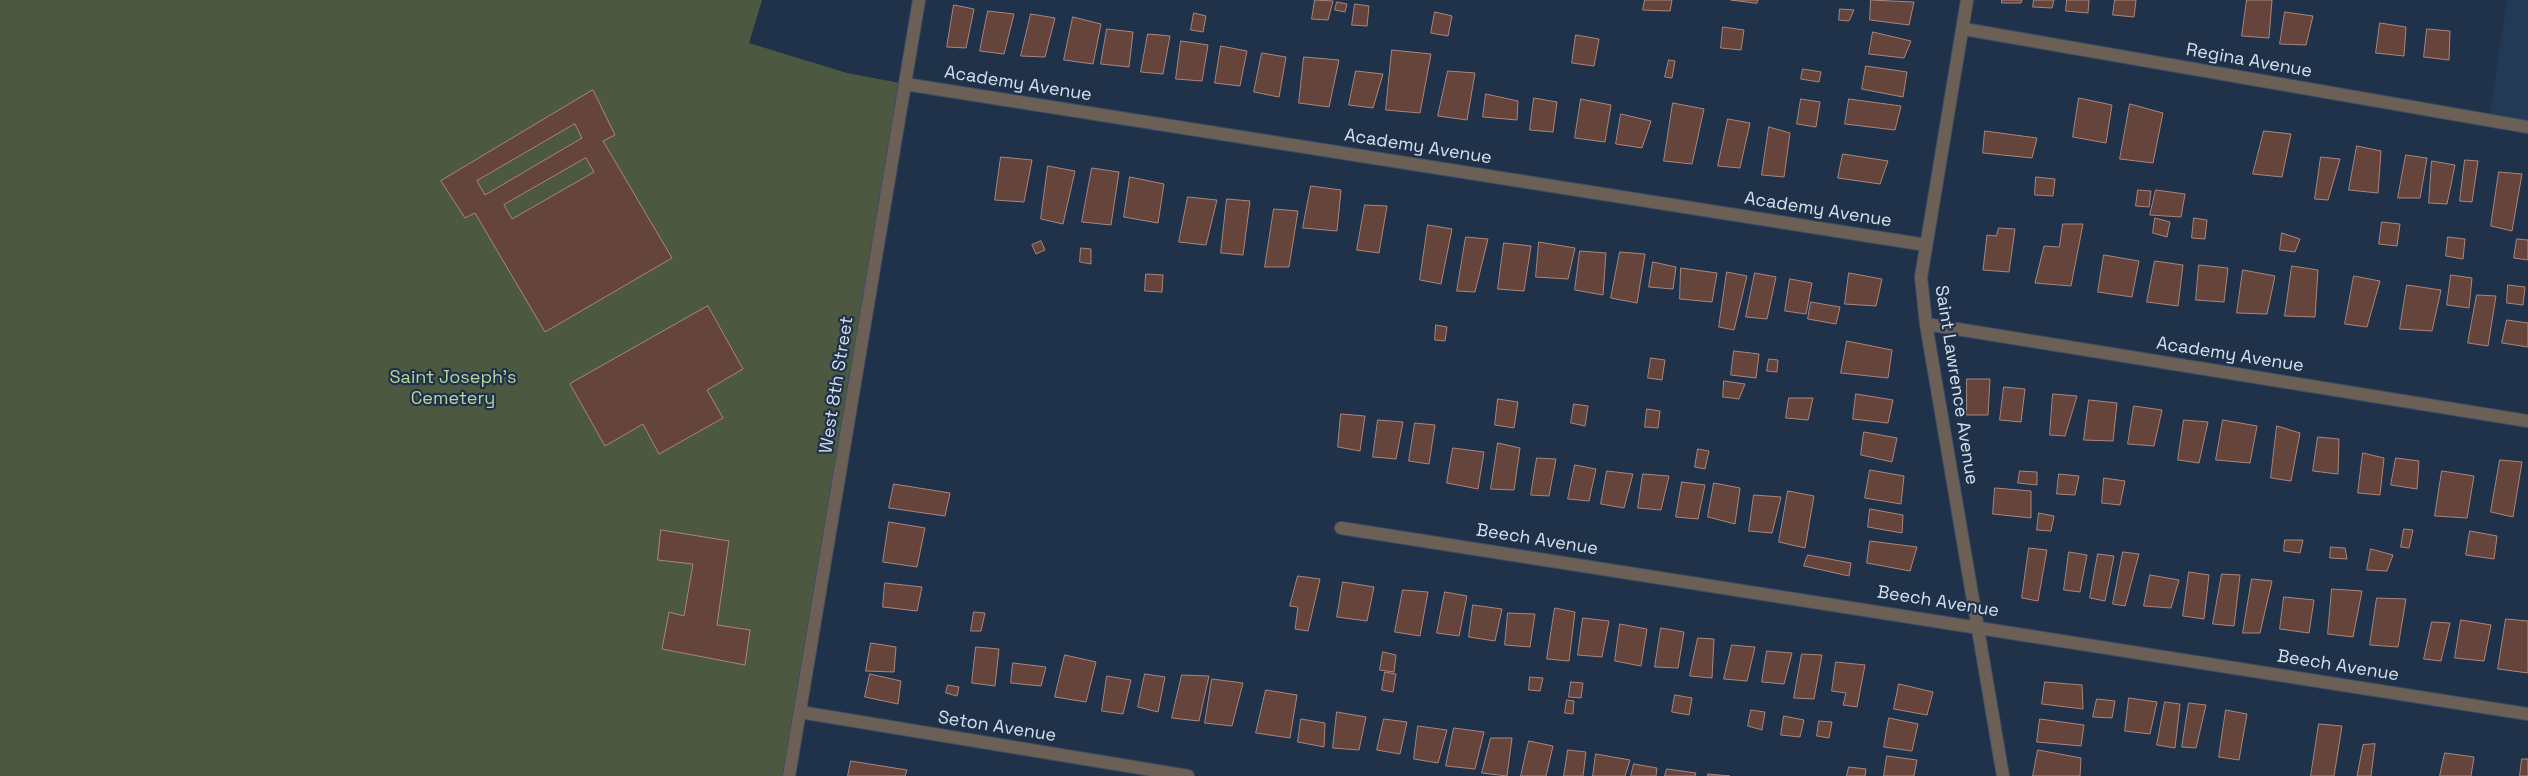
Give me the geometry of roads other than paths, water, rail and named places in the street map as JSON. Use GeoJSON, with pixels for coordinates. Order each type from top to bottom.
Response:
{"type":"FeatureCollection","features":[{"type":"Feature","properties":{"kind":"street","name":"West 8th Street"},"geometry":{"type":"LineString","coordinates":[[789,776],[919,0]]}},
{"type":"Feature","properties":{"kind":"street","name":"Saint Lawrence Avenue"},"geometry":{"type":"LineString","coordinates":[[1967,0],[1964,29],[1921,276],[1926,324],[2003,776]]}},
{"type":"Feature","properties":{"kind":"street","name":"Regina Avenue"},"geometry":{"type":"LineString","coordinates":[[1964,29],[2528,127]]}},
{"type":"Feature","properties":{"kind":"street","name":"Academy Avenue"},"geometry":{"type":"LineString","coordinates":[[905,84],[1926,245]]}},
{"type":"Feature","properties":{"kind":"street","name":"Academy Avenue"},"geometry":{"type":"LineString","coordinates":[[1926,324],[2528,421]]}},
{"type":"Feature","properties":{"kind":"street","name":"Beech Avenue"},"geometry":{"type":"LineString","coordinates":[[1341,528],[1977,626],[2528,714]]}},
{"type":"Feature","properties":{"kind":"street","name":"Seton Avenue"},"geometry":{"type":"LineString","coordinates":[[800,712],[1188,776]]}},
{"type":"Feature","properties":{"kind":"park label","name":"Saint Joseph’s Cemetery"},"geometry":{"type":"Point","coordinates":[453,388]}}]}
